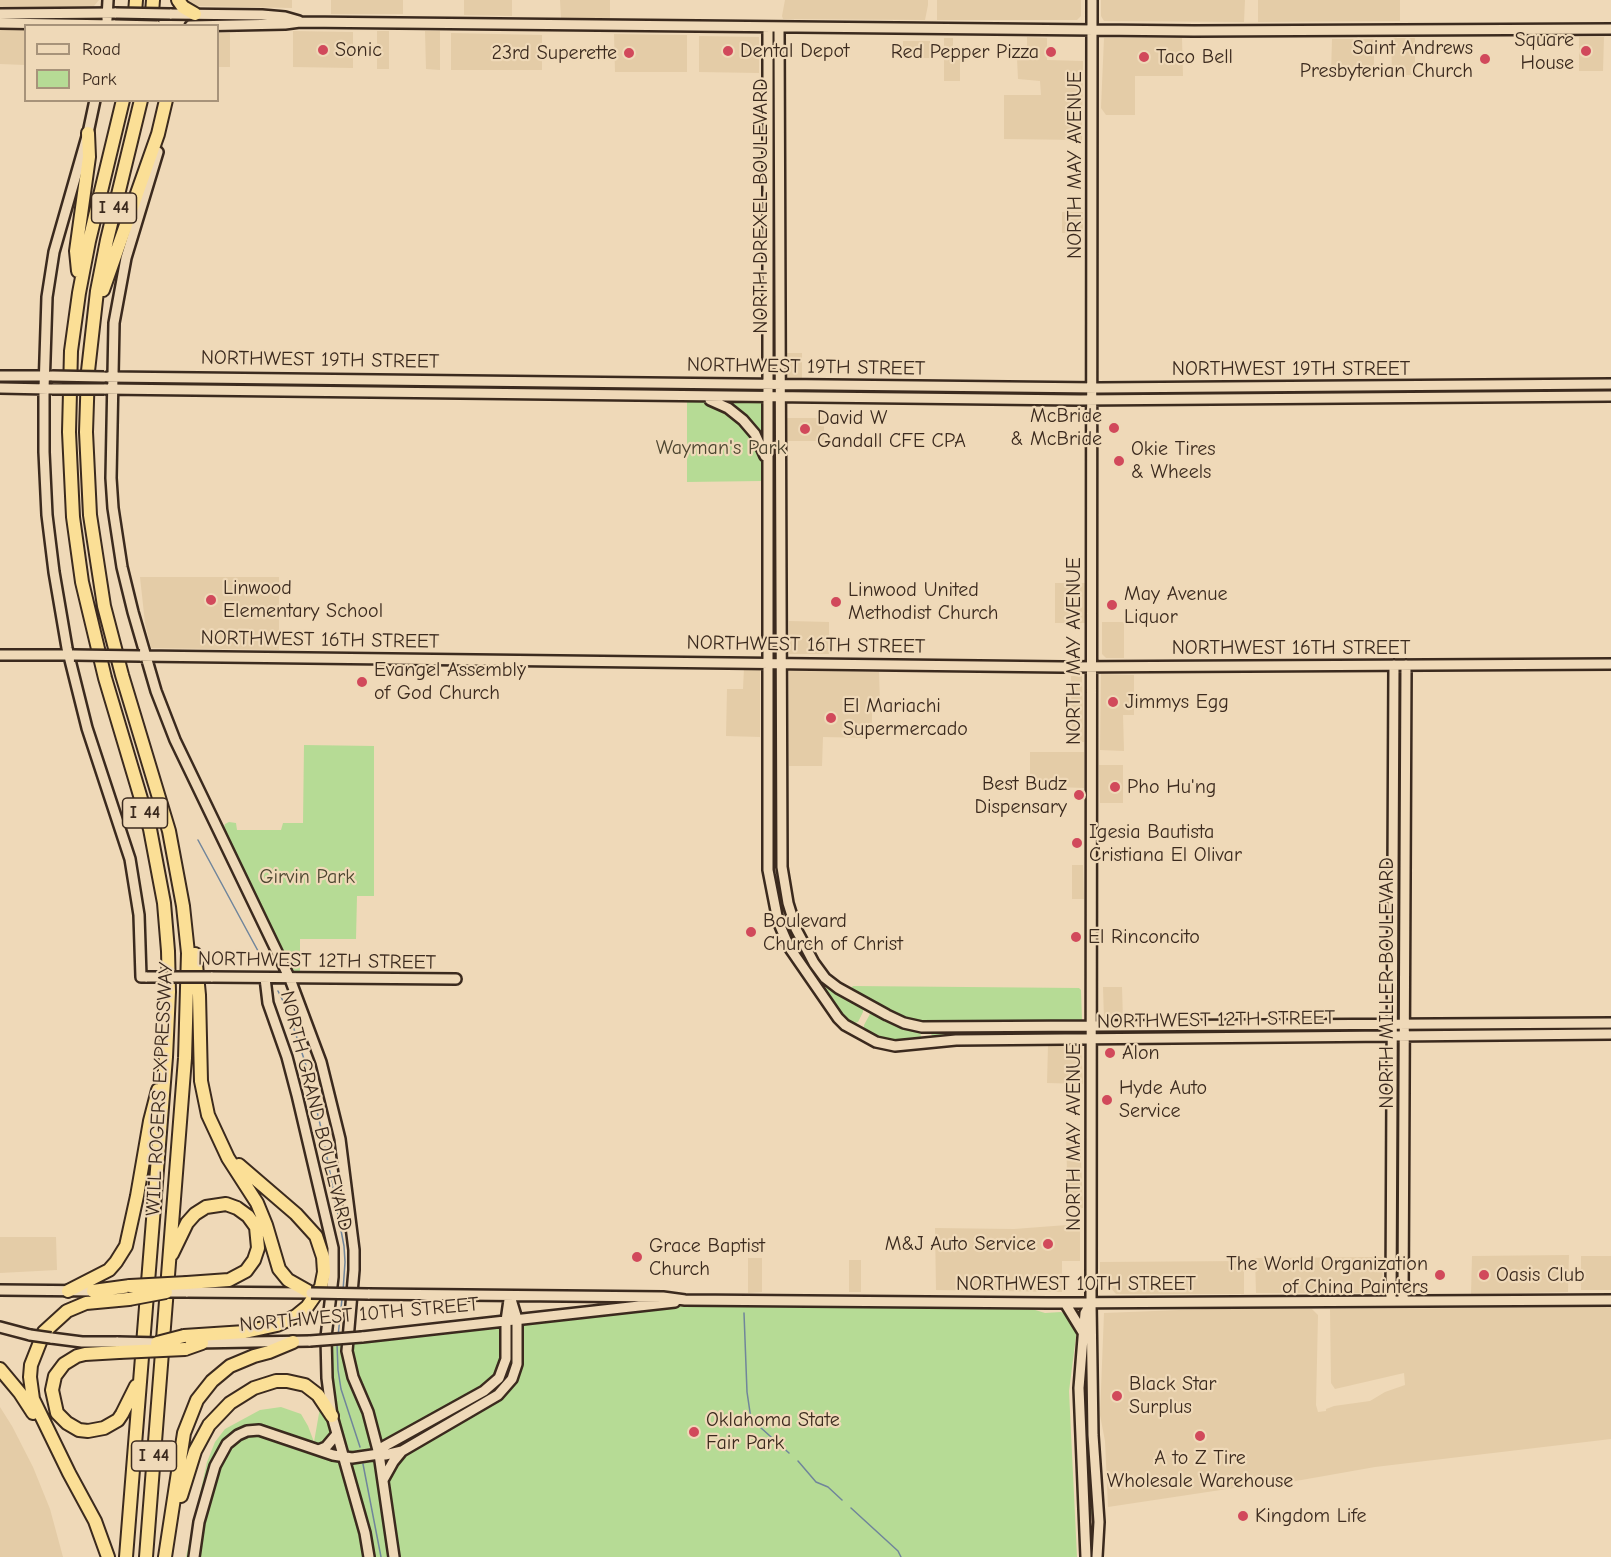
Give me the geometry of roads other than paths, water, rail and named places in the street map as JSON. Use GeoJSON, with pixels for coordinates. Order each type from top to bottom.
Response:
{"type":"FeatureCollection","features":[{"type":"Feature","properties":{"kind":"highway"},"geometry":{"type":"LineString","coordinates":[[134,24],[136,0]]}},
{"type":"Feature","properties":{"kind":"highway"},"geometry":{"type":"LineString","coordinates":[[151,24],[153,0]]}},
{"type":"Feature","properties":{"kind":"highway"},"geometry":{"type":"LineString","coordinates":[[174,18],[177,0]]}},
{"type":"Feature","properties":{"kind":"highway"},"geometry":{"type":"LineString","coordinates":[[177,0],[192,20]]}},
{"type":"Feature","properties":{"kind":"highway","name":"WILL ROGERS EXPRESSWAY"},"geometry":{"type":"LineString","coordinates":[[123,102],[89,241],[79,293],[69,403],[70,488],[76,546],[90,621],[142,800],[159,872],[168,951],[166,1057],[126,1557]]}},
{"type":"Feature","properties":{"kind":"highway","name":"WILL ROGERS EXPRESSWAY"},"geometry":{"type":"LineString","coordinates":[[141,102],[107,240],[93,316],[86,396],[86,456],[90,515],[104,606],[122,675],[169,831],[183,906],[188,953],[187,1023],[146,1557]]}},
{"type":"Feature","properties":{"kind":"highway"},"geometry":{"type":"LineString","coordinates":[[93,316],[167,102]]}},
{"type":"Feature","properties":{"kind":"highway"},"geometry":{"type":"LineString","coordinates":[[79,293],[76,251],[89,157],[88,134]]}},
{"type":"Feature","properties":{"kind":"highway"},"geometry":{"type":"LineString","coordinates":[[183,906],[193,928],[199,995],[202,1093],[208,1115],[219,1142],[257,1203],[279,1269],[288,1280],[304,1292]]}},
{"type":"Feature","properties":{"kind":"highway"},"geometry":{"type":"LineString","coordinates":[[69,1291],[109,1270],[117,1262],[126,1246],[150,1121],[166,1057]]}},
{"type":"Feature","properties":{"kind":"highway"},"geometry":{"type":"LineString","coordinates":[[141,1377],[122,1414],[111,1425],[96,1431],[73,1427],[62,1419],[54,1407],[51,1390],[55,1376],[59,1369],[77,1356],[119,1347],[184,1343],[277,1325],[308,1307],[317,1294],[323,1278],[321,1250],[309,1227],[238,1164],[219,1142]]}},
{"type":"Feature","properties":{"kind":"highway"},"geometry":{"type":"LineString","coordinates":[[108,1557],[95,1521],[33,1399],[30,1377],[34,1354],[44,1332],[67,1311],[130,1292],[187,1288],[229,1280],[246,1271],[254,1260],[258,1248],[258,1234],[253,1221],[243,1212],[231,1206],[218,1204],[206,1207],[187,1223],[169,1260]]}},
{"type":"Feature","properties":{"kind":"highway"},"geometry":{"type":"LineString","coordinates":[[93,1291],[166,1292]]}},
{"type":"Feature","properties":{"kind":"highway"},"geometry":{"type":"LineString","coordinates":[[165,1557],[184,1433],[197,1400],[212,1381],[230,1366],[293,1342]]}},
{"type":"Feature","properties":{"kind":"highway"},"geometry":{"type":"LineString","coordinates":[[157,1343],[202,1343]]}},
{"type":"Feature","properties":{"kind":"highway"},"geometry":{"type":"LineString","coordinates":[[0,1369],[20,1393],[69,1473]]}},
{"type":"Feature","properties":{"kind":"highway"},"geometry":{"type":"LineString","coordinates":[[168,1538],[195,1451],[209,1425],[230,1403],[265,1384],[296,1382],[305,1384],[318,1395],[332,1416]]}},
{"type":"Feature","properties":{"kind":"street"},"geometry":{"type":"LineString","coordinates":[[106,24],[112,13],[108,0]]}},
{"type":"Feature","properties":{"kind":"street","name":"NORTH MAY AVENUE"},"geometry":{"type":"LineString","coordinates":[[1092,0],[1091,1303],[1092,1388],[1099,1522],[1097,1557]]}},
{"type":"Feature","properties":{"kind":"street"},"geometry":{"type":"LineString","coordinates":[[0,14],[112,13],[192,20],[262,15],[285,17],[300,22],[768,28],[1275,31],[1611,29]]}},
{"type":"Feature","properties":{"kind":"street"},"geometry":{"type":"LineString","coordinates":[[0,23],[43,24]]}},
{"type":"Feature","properties":{"kind":"street","name":"NORTHWEST 12TH STREET"},"geometry":{"type":"LineString","coordinates":[[768,28],[768,870],[778,921],[789,947],[832,1011],[845,1025],[886,1045],[937,1041],[1611,1035]]}},
{"type":"Feature","properties":{"kind":"street","name":"NORTH DREXEL BOULEVARD"},"geometry":{"type":"LineString","coordinates":[[779,28],[782,867],[784,886],[796,929],[814,963],[832,983]]}},
{"type":"Feature","properties":{"kind":"street"},"geometry":{"type":"LineString","coordinates":[[71,655],[54,572],[47,515],[44,452],[48,389],[47,297],[54,252],[88,134],[95,102]]}},
{"type":"Feature","properties":{"kind":"street","name":"NORTH GRAND BOULEVARD"},"geometry":{"type":"LineString","coordinates":[[168,102],[161,140],[134,228],[119,288],[108,377],[113,508],[122,567],[142,656],[175,740],[290,979],[321,1062],[340,1139],[354,1250],[347,1351],[350,1367],[373,1430],[379,1454],[394,1557]]}},
{"type":"Feature","properties":{"kind":"street","name":"NORTHWEST 19TH STREET"},"geometry":{"type":"LineString","coordinates":[[0,376],[1092,388],[1611,384]]}},
{"type":"Feature","properties":{"kind":"street","name":"NORTHWEST 19TH STREET"},"geometry":{"type":"LineString","coordinates":[[0,388],[1092,400],[1611,396]]}},
{"type":"Feature","properties":{"kind":"street"},"geometry":{"type":"LineString","coordinates":[[699,397],[719,403],[743,420],[759,441],[767,466]]}},
{"type":"Feature","properties":{"kind":"street","name":"NORTHWEST 16TH STREET"},"geometry":{"type":"LineString","coordinates":[[0,655],[1092,667],[1611,664]]}},
{"type":"Feature","properties":{"kind":"street","name":"NORTHWEST 12TH STREET"},"geometry":{"type":"LineString","coordinates":[[71,655],[87,728],[130,859],[139,915],[144,977],[456,979]]}},
{"type":"Feature","properties":{"kind":"street","name":"NORTH MILLER BOULEVARD"},"geometry":{"type":"LineString","coordinates":[[1391,1301],[1394,665]]}},
{"type":"Feature","properties":{"kind":"street","name":"NORTH MILLER BOULEVARD"},"geometry":{"type":"LineString","coordinates":[[1403,1301],[1406,665]]}},
{"type":"Feature","properties":{"kind":"street","name":"NORTH GRAND BOULEVARD"},"geometry":{"type":"LineString","coordinates":[[270,979],[268,1003],[297,1095],[333,1248],[326,1364],[332,1416],[365,1533],[369,1557]]}},
{"type":"Feature","properties":{"kind":"street","name":"NORTHWEST 12TH STREET"},"geometry":{"type":"LineString","coordinates":[[832,983],[878,1010],[913,1025],[932,1027],[1611,1023]]}},
{"type":"Feature","properties":{"kind":"street","name":"NORTHWEST 10TH STREET"},"geometry":{"type":"LineString","coordinates":[[166,1292],[187,1288],[368,1294],[663,1297],[685,1300]]}},
{"type":"Feature","properties":{"kind":"street"},"geometry":{"type":"LineString","coordinates":[[0,1290],[93,1291]]}},
{"type":"Feature","properties":{"kind":"street"},"geometry":{"type":"LineString","coordinates":[[194,1557],[199,1522],[215,1466],[223,1450],[234,1437],[247,1431],[259,1430],[319,1450],[352,1458],[385,1455],[402,1451],[490,1401],[512,1379],[517,1364],[517,1319],[510,1296]]}},
{"type":"Feature","properties":{"kind":"street"},"geometry":{"type":"LineString","coordinates":[[379,1454],[383,1447],[396,1442],[492,1385],[506,1359],[506,1320],[510,1296]]}},
{"type":"Feature","properties":{"kind":"street","name":"NORTHWEST 10TH STREET"},"geometry":{"type":"LineString","coordinates":[[202,1343],[310,1341],[685,1300],[1091,1303],[1611,1299]]}},
{"type":"Feature","properties":{"kind":"street"},"geometry":{"type":"LineString","coordinates":[[1065,1303],[1084,1334]]}},
{"type":"Feature","properties":{"kind":"street","name":"NORTH MAY AVENUE"},"geometry":{"type":"LineString","coordinates":[[1086,1557],[1079,1388],[1085,1313],[1091,1303]]}},
{"type":"Feature","properties":{"kind":"street"},"geometry":{"type":"LineString","coordinates":[[0,1327],[30,1335],[119,1347],[157,1343]]}},
{"type":"Feature","properties":{"kind":"street"},"geometry":{"type":"LineString","coordinates":[[1079,1388],[1092,1388]]}},
{"type":"Feature","properties":{"kind":"street"},"geometry":{"type":"LineString","coordinates":[[373,1430],[383,1438],[396,1442]]}},
{"type":"Feature","properties":{"kind":"street"},"geometry":{"type":"LineString","coordinates":[[319,1450],[326,1447],[337,1434]]}},
{"type":"Feature","properties":{"kind":"street"},"geometry":{"type":"LineString","coordinates":[[382,1480],[402,1451]]}},
{"type":"Feature","properties":{"kind":"waterway"},"geometry":{"type":"LineString","coordinates":[[198,840],[264,962]]}},
{"type":"Feature","properties":{"kind":"waterway"},"geometry":{"type":"LineString","coordinates":[[278,991],[288,1011],[305,1062],[321,1128]]}},
{"type":"Feature","properties":{"kind":"waterway"},"geometry":{"type":"LineString","coordinates":[[325,1147],[344,1246],[343,1291]]}},
{"type":"Feature","properties":{"kind":"waterway"},"geometry":{"type":"LineString","coordinates":[[338,1336],[342,1299]]}},
{"type":"Feature","properties":{"kind":"waterway"},"geometry":{"type":"LineString","coordinates":[[744,1313],[747,1392],[751,1419],[789,1453]]}},
{"type":"Feature","properties":{"kind":"waterway"},"geometry":{"type":"LineString","coordinates":[[337,1344],[341,1389],[360,1447]]}},
{"type":"Feature","properties":{"kind":"waterway"},"geometry":{"type":"LineString","coordinates":[[798,1461],[816,1482],[828,1487],[842,1500]]}},
{"type":"Feature","properties":{"kind":"waterway"},"geometry":{"type":"LineString","coordinates":[[363,1464],[381,1557]]}},
{"type":"Feature","properties":{"kind":"waterway"},"geometry":{"type":"LineString","coordinates":[[851,1508],[898,1551],[901,1557]]}},
{"type":"Feature","properties":{"kind":"place","name":"Sonic"},"geometry":{"type":"Point","coordinates":[323,50]}},
{"type":"Feature","properties":{"kind":"place","name":"Dental Depot"},"geometry":{"type":"Point","coordinates":[728,51]}},
{"type":"Feature","properties":{"kind":"place","name":"Square House"},"geometry":{"type":"Point","coordinates":[1586,51]}},
{"type":"Feature","properties":{"kind":"place","name":"Red Pepper Pizza"},"geometry":{"type":"Point","coordinates":[1051,52]}},
{"type":"Feature","properties":{"kind":"place","name":"23rd Superette"},"geometry":{"type":"Point","coordinates":[629,53]}},
{"type":"Feature","properties":{"kind":"place","name":"Taco Bell"},"geometry":{"type":"Point","coordinates":[1144,57]}},
{"type":"Feature","properties":{"kind":"place","name":"Saint Andrews Presbyterian Church"},"geometry":{"type":"Point","coordinates":[1485,59]}},
{"type":"Feature","properties":{"kind":"place","name":"McBride & McBride"},"geometry":{"type":"Point","coordinates":[1114,428]}},
{"type":"Feature","properties":{"kind":"place","name":"David W Gandall CFE CPA"},"geometry":{"type":"Point","coordinates":[805,429]}},
{"type":"Feature","properties":{"kind":"place","name":"Okie Tires & Wheels"},"geometry":{"type":"Point","coordinates":[1119,461]}},
{"type":"Feature","properties":{"kind":"place","name":"Linwood Elementary School"},"geometry":{"type":"Point","coordinates":[211,600]}},
{"type":"Feature","properties":{"kind":"place","name":"Linwood United Methodist Church"},"geometry":{"type":"Point","coordinates":[836,602]}},
{"type":"Feature","properties":{"kind":"place","name":"May Avenue Liquor"},"geometry":{"type":"Point","coordinates":[1112,605]}},
{"type":"Feature","properties":{"kind":"place","name":"Evangel Assembly of God Church"},"geometry":{"type":"Point","coordinates":[362,682]}},
{"type":"Feature","properties":{"kind":"place","name":"Jimmys Egg"},"geometry":{"type":"Point","coordinates":[1113,702]}},
{"type":"Feature","properties":{"kind":"place","name":"El Mariachi Supermercado"},"geometry":{"type":"Point","coordinates":[831,718]}},
{"type":"Feature","properties":{"kind":"place","name":"Pho Hu'ng"},"geometry":{"type":"Point","coordinates":[1115,787]}},
{"type":"Feature","properties":{"kind":"place","name":"Best Budz Dispensary"},"geometry":{"type":"Point","coordinates":[1079,795]}},
{"type":"Feature","properties":{"kind":"place","name":"Igesia Bautista Cristiana El Olivar"},"geometry":{"type":"Point","coordinates":[1077,843]}},
{"type":"Feature","properties":{"kind":"place","name":"Boulevard Church of Christ"},"geometry":{"type":"Point","coordinates":[751,932]}},
{"type":"Feature","properties":{"kind":"place","name":"El Rinconcito"},"geometry":{"type":"Point","coordinates":[1076,937]}},
{"type":"Feature","properties":{"kind":"place","name":"Alon"},"geometry":{"type":"Point","coordinates":[1110,1053]}},
{"type":"Feature","properties":{"kind":"place","name":"Hyde Auto Service"},"geometry":{"type":"Point","coordinates":[1107,1100]}},
{"type":"Feature","properties":{"kind":"place","name":"M&J Auto Service"},"geometry":{"type":"Point","coordinates":[1048,1244]}},
{"type":"Feature","properties":{"kind":"place","name":"Grace Baptist Church"},"geometry":{"type":"Point","coordinates":[637,1257]}},
{"type":"Feature","properties":{"kind":"place","name":"The World Organization of China Painters"},"geometry":{"type":"Point","coordinates":[1440,1275]}},
{"type":"Feature","properties":{"kind":"place","name":"Oasis Club"},"geometry":{"type":"Point","coordinates":[1484,1275]}},
{"type":"Feature","properties":{"kind":"place","name":"Black Star Surplus"},"geometry":{"type":"Point","coordinates":[1117,1396]}},
{"type":"Feature","properties":{"kind":"place","name":"Oklahoma State Fair Park"},"geometry":{"type":"Point","coordinates":[694,1432]}},
{"type":"Feature","properties":{"kind":"place","name":"A to Z Tire Wholesale Warehouse"},"geometry":{"type":"Point","coordinates":[1200,1436]}},
{"type":"Feature","properties":{"kind":"place","name":"Kingdom Life"},"geometry":{"type":"Point","coordinates":[1243,1516]}},
{"type":"Feature","properties":{"kind":"park label","name":"Wayman's Park"},"geometry":{"type":"Point","coordinates":[721,448]}},
{"type":"Feature","properties":{"kind":"park label","name":"Girvin Park"},"geometry":{"type":"Point","coordinates":[307,877]}}]}
